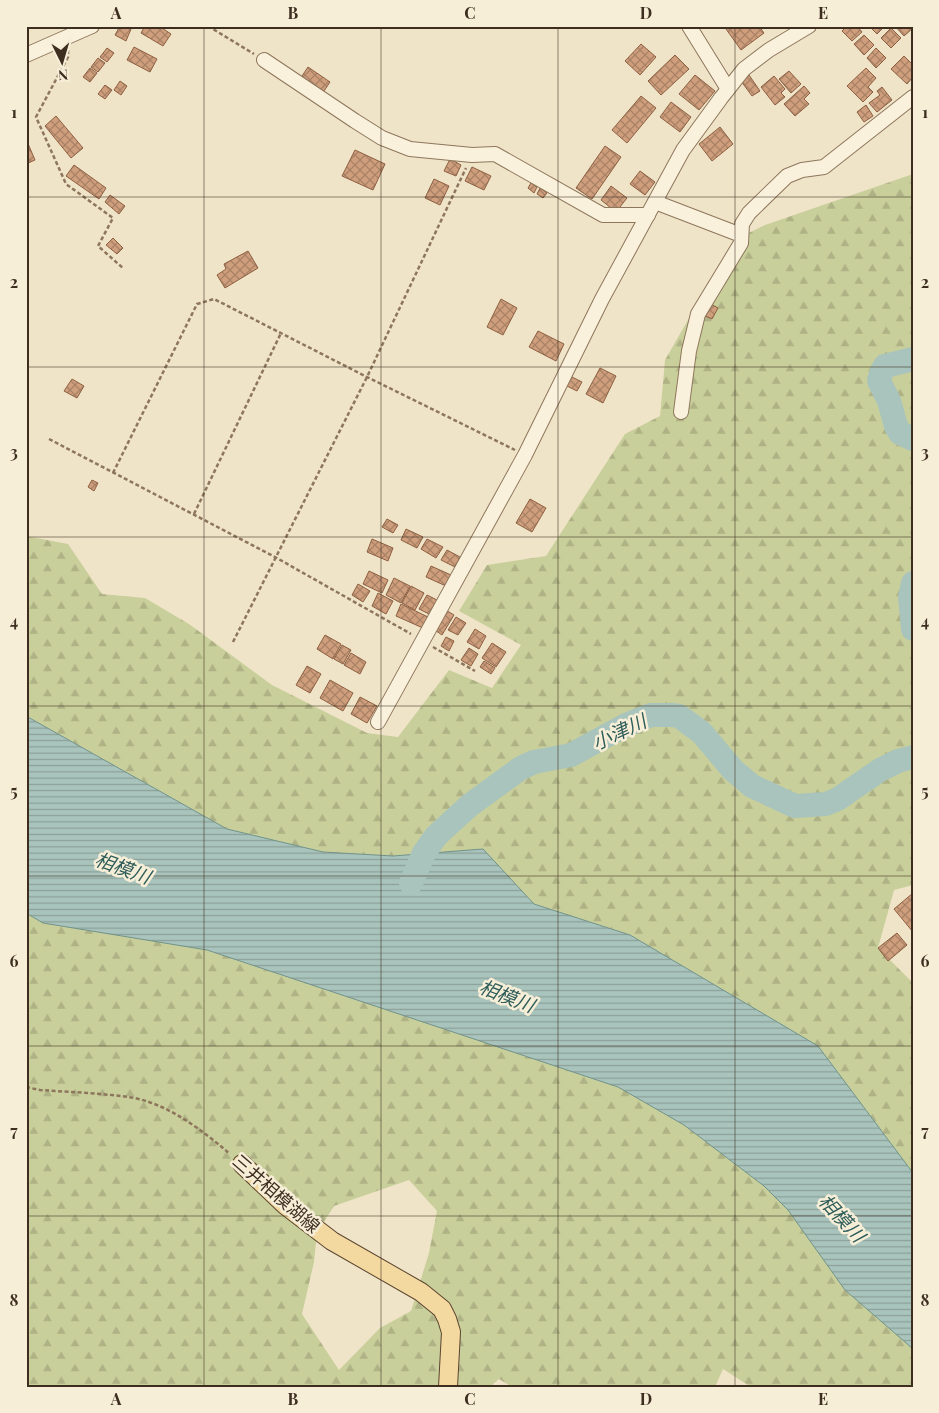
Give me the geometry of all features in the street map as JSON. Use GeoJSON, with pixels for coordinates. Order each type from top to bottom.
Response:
{"type":"FeatureCollection","features":[{"type":"Feature","properties":{"kind":"main road","name":"三井相模湖線"},"geometry":{"type":"LineString","coordinates":[[242,1164],[285,1205],[332,1242],[421,1292],[442,1309],[451,1332],[448,1387]]}},
{"type":"Feature","properties":{"kind":"street"},"geometry":{"type":"LineString","coordinates":[[26,55],[74,32],[92,26]]}},
{"type":"Feature","properties":{"kind":"street"},"geometry":{"type":"LineString","coordinates":[[689,26],[728,88]]}},
{"type":"Feature","properties":{"kind":"street"},"geometry":{"type":"LineString","coordinates":[[378,722],[525,455],[602,299],[684,150],[728,88],[744,69],[769,50],[809,26]]}},
{"type":"Feature","properties":{"kind":"street"},"geometry":{"type":"LineString","coordinates":[[264,60],[382,138],[410,149],[472,155],[495,154],[603,215],[648,215]]}},
{"type":"Feature","properties":{"kind":"street"},"geometry":{"type":"LineString","coordinates":[[681,412],[689,351],[698,314],[741,243],[742,224],[749,213],[787,176],[802,170],[824,167],[913,97]]}},
{"type":"Feature","properties":{"kind":"street"},"geometry":{"type":"LineString","coordinates":[[655,202],[742,235]]}},
{"type":"Feature","properties":{"kind":"path"},"geometry":{"type":"LineString","coordinates":[[208,26],[264,60]]}},
{"type":"Feature","properties":{"kind":"path"},"geometry":{"type":"LineString","coordinates":[[74,32],[68,57],[36,117],[66,184],[113,218],[98,246],[124,269]]}},
{"type":"Feature","properties":{"kind":"path"},"geometry":{"type":"LineString","coordinates":[[233,642],[366,378],[472,155]]}},
{"type":"Feature","properties":{"kind":"path"},"geometry":{"type":"LineString","coordinates":[[113,473],[197,304],[214,299],[366,378],[525,455]]}},
{"type":"Feature","properties":{"kind":"path"},"geometry":{"type":"LineString","coordinates":[[194,514],[281,334]]}},
{"type":"Feature","properties":{"kind":"path"},"geometry":{"type":"LineString","coordinates":[[49,439],[275,557],[475,672]]}},
{"type":"Feature","properties":{"kind":"path","name":"三井相模湖線"},"geometry":{"type":"LineString","coordinates":[[26,1087],[40,1090],[129,1097],[157,1106],[206,1133],[242,1164]]}},
{"type":"Feature","properties":{"kind":"green space"},"geometry":{"type":"Polygon","coordinates":[[[913,174],[913,885],[894,890],[878,948],[913,983],[913,1173],[818,1046],[630,935],[534,904],[483,850],[393,856],[323,852],[227,829],[26,716],[26,536],[68,544],[102,594],[145,598],[189,624],[272,685],[367,733],[398,737],[449,670],[492,688],[521,645],[459,611],[487,565],[546,556],[625,434],[660,416],[665,360],[734,240],[765,225],[913,174]]]}},
{"type":"Feature","properties":{"kind":"green space"},"geometry":{"type":"Polygon","coordinates":[[[26,913],[43,923],[207,950],[618,1087],[684,1125],[764,1186],[788,1210],[845,1290],[912,1348],[913,1387],[751,1387],[723,1369],[715,1387],[512,1387],[499,1379],[490,1387],[26,1387],[26,913]],[[409,1180],[334,1206],[317,1233],[314,1262],[302,1314],[339,1370],[380,1328],[411,1311],[429,1253],[437,1211],[409,1180]]]}},
{"type":"Feature","properties":{"kind":"water","name":"相模川"},"geometry":{"type":"Polygon","coordinates":[[[26,716],[227,829],[323,852],[393,856],[483,849],[534,904],[630,935],[818,1046],[913,1173],[913,1349],[845,1290],[788,1210],[764,1186],[684,1125],[618,1087],[207,950],[43,923],[26,913],[26,716]]]}},
{"type":"Feature","properties":{"kind":"building"},"geometry":{"type":"Polygon","coordinates":[[[120,26],[126,26],[131,29],[126,41],[115,35],[120,26]]]}},
{"type":"Feature","properties":{"kind":"building"},"geometry":{"type":"Polygon","coordinates":[[[145,26],[159,26],[171,34],[163,46],[141,33],[145,26]]]}},
{"type":"Feature","properties":{"kind":"building"},"geometry":{"type":"Polygon","coordinates":[[[730,26],[759,26],[764,33],[741,50],[726,29],[730,26]]]}},
{"type":"Feature","properties":{"kind":"building"},"geometry":{"type":"Polygon","coordinates":[[[847,26],[857,26],[862,32],[852,41],[842,31],[847,26]]]}},
{"type":"Feature","properties":{"kind":"building"},"geometry":{"type":"Polygon","coordinates":[[[869,26],[885,26],[877,34],[869,26]]]}},
{"type":"Feature","properties":{"kind":"building"},"geometry":{"type":"Polygon","coordinates":[[[895,26],[913,26],[913,28],[904,36],[895,26]]]}},
{"type":"Feature","properties":{"kind":"building"},"geometry":{"type":"Polygon","coordinates":[[[891,28],[901,38],[891,48],[881,38],[891,28]]]}},
{"type":"Feature","properties":{"kind":"building"},"geometry":{"type":"Polygon","coordinates":[[[864,35],[874,45],[864,55],[854,44],[864,35]]]}},
{"type":"Feature","properties":{"kind":"building"},"geometry":{"type":"Polygon","coordinates":[[[641,44],[656,57],[640,75],[625,61],[641,44]]]}},
{"type":"Feature","properties":{"kind":"building"},"geometry":{"type":"Polygon","coordinates":[[[134,47],[157,59],[150,72],[127,60],[134,47]]]}},
{"type":"Feature","properties":{"kind":"building"},"geometry":{"type":"Polygon","coordinates":[[[107,48],[114,53],[107,62],[100,57],[107,48]]]}},
{"type":"Feature","properties":{"kind":"building"},"geometry":{"type":"Polygon","coordinates":[[[876,48],[886,58],[876,68],[867,58],[876,48]]]}},
{"type":"Feature","properties":{"kind":"building"},"geometry":{"type":"Polygon","coordinates":[[[675,55],[689,69],[661,95],[648,81],[675,55]]]}},
{"type":"Feature","properties":{"kind":"building"},"geometry":{"type":"Polygon","coordinates":[[[904,56],[913,65],[913,77],[907,84],[891,69],[904,56]]]}},
{"type":"Feature","properties":{"kind":"building"},"geometry":{"type":"Polygon","coordinates":[[[98,58],[105,63],[98,72],[91,67],[98,58]]]}},
{"type":"Feature","properties":{"kind":"building"},"geometry":{"type":"Polygon","coordinates":[[[308,67],[330,82],[322,94],[300,79],[308,67]]]}},
{"type":"Feature","properties":{"kind":"building"},"geometry":{"type":"Polygon","coordinates":[[[90,68],[97,73],[90,82],[83,77],[90,68]]]}},
{"type":"Feature","properties":{"kind":"building"},"geometry":{"type":"Polygon","coordinates":[[[866,68],[876,78],[868,87],[873,92],[863,102],[847,86],[866,68]]]}},
{"type":"Feature","properties":{"kind":"building"},"geometry":{"type":"Polygon","coordinates":[[[789,71],[801,84],[791,93],[779,79],[789,71]]]}},
{"type":"Feature","properties":{"kind":"building"},"geometry":{"type":"Polygon","coordinates":[[[695,75],[715,91],[699,110],[679,94],[695,75]]]}},
{"type":"Feature","properties":{"kind":"building"},"geometry":{"type":"Polygon","coordinates":[[[749,75],[760,91],[752,96],[741,81],[749,75]]]}},
{"type":"Feature","properties":{"kind":"building"},"geometry":{"type":"Polygon","coordinates":[[[774,76],[785,89],[781,93],[785,97],[775,105],[761,87],[774,76]]]}},
{"type":"Feature","properties":{"kind":"building"},"geometry":{"type":"Polygon","coordinates":[[[120,81],[127,86],[121,95],[114,90],[120,81]]]}},
{"type":"Feature","properties":{"kind":"building"},"geometry":{"type":"Polygon","coordinates":[[[105,85],[112,90],[105,99],[98,94],[105,85]]]}},
{"type":"Feature","properties":{"kind":"building"},"geometry":{"type":"Polygon","coordinates":[[[804,86],[810,93],[804,99],[809,104],[795,116],[784,104],[804,86]]]}},
{"type":"Feature","properties":{"kind":"building"},"geometry":{"type":"Polygon","coordinates":[[[882,87],[892,100],[877,112],[869,103],[880,95],[877,91],[882,87]]]}},
{"type":"Feature","properties":{"kind":"building"},"geometry":{"type":"Polygon","coordinates":[[[641,96],[656,108],[627,143],[612,130],[641,96]]]}},
{"type":"Feature","properties":{"kind":"building"},"geometry":{"type":"Polygon","coordinates":[[[671,102],[691,117],[680,132],[660,117],[671,102]]]}},
{"type":"Feature","properties":{"kind":"building"},"geometry":{"type":"Polygon","coordinates":[[[866,105],[873,116],[864,122],[857,112],[866,105]]]}},
{"type":"Feature","properties":{"kind":"building"},"geometry":{"type":"Polygon","coordinates":[[[56,116],[83,148],[71,158],[45,126],[56,116]]]}},
{"type":"Feature","properties":{"kind":"building"},"geometry":{"type":"Polygon","coordinates":[[[720,127],[733,144],[712,161],[699,144],[720,127]]]}},
{"type":"Feature","properties":{"kind":"building"},"geometry":{"type":"Polygon","coordinates":[[[26,139],[35,160],[26,164],[26,139]]]}},
{"type":"Feature","properties":{"kind":"building"},"geometry":{"type":"Polygon","coordinates":[[[605,146],[621,157],[592,199],[576,188],[605,146]]]}},
{"type":"Feature","properties":{"kind":"building"},"geometry":{"type":"Polygon","coordinates":[[[355,150],[385,164],[373,190],[342,176],[355,150]]]}},
{"type":"Feature","properties":{"kind":"building"},"geometry":{"type":"Polygon","coordinates":[[[450,159],[461,165],[456,176],[444,171],[450,159]]]}},
{"type":"Feature","properties":{"kind":"building"},"geometry":{"type":"Polygon","coordinates":[[[74,165],[106,188],[99,199],[66,176],[74,165]]]}},
{"type":"Feature","properties":{"kind":"building"},"geometry":{"type":"Polygon","coordinates":[[[472,167],[491,176],[484,190],[465,181],[472,167]]]}},
{"type":"Feature","properties":{"kind":"building"},"geometry":{"type":"Polygon","coordinates":[[[640,171],[655,182],[645,195],[630,184],[640,171]]]}},
{"type":"Feature","properties":{"kind":"building"},"geometry":{"type":"Polygon","coordinates":[[[434,179],[449,186],[440,205],[425,198],[434,179]]]}},
{"type":"Feature","properties":{"kind":"building"},"geometry":{"type":"Polygon","coordinates":[[[531,183],[537,187],[534,193],[528,188],[531,183]]]}},
{"type":"Feature","properties":{"kind":"building"},"geometry":{"type":"Polygon","coordinates":[[[611,186],[627,198],[616,212],[601,200],[611,186]]]}},
{"type":"Feature","properties":{"kind":"building"},"geometry":{"type":"Polygon","coordinates":[[[540,188],[547,193],[543,198],[537,194],[540,188]]]}},
{"type":"Feature","properties":{"kind":"building"},"geometry":{"type":"Polygon","coordinates":[[[110,195],[125,206],[119,214],[105,202],[110,195]]]}},
{"type":"Feature","properties":{"kind":"building"},"geometry":{"type":"Polygon","coordinates":[[[113,238],[123,248],[117,254],[106,245],[113,238]]]}},
{"type":"Feature","properties":{"kind":"building"},"geometry":{"type":"Polygon","coordinates":[[[248,251],[258,268],[225,288],[217,275],[226,269],[224,264],[248,251]]]}},
{"type":"Feature","properties":{"kind":"building"},"geometry":{"type":"Polygon","coordinates":[[[501,299],[517,308],[503,335],[487,327],[501,299]]]}},
{"type":"Feature","properties":{"kind":"building"},"geometry":{"type":"Polygon","coordinates":[[[709,303],[718,308],[712,319],[703,315],[709,303]]]}},
{"type":"Feature","properties":{"kind":"building"},"geometry":{"type":"Polygon","coordinates":[[[538,331],[564,344],[556,361],[529,347],[538,331]]]}},
{"type":"Feature","properties":{"kind":"building"},"geometry":{"type":"Polygon","coordinates":[[[600,368],[616,376],[603,403],[586,394],[600,368]]]}},
{"type":"Feature","properties":{"kind":"building"},"geometry":{"type":"Polygon","coordinates":[[[568,375],[582,382],[577,391],[563,384],[568,375]]]}},
{"type":"Feature","properties":{"kind":"building"},"geometry":{"type":"Polygon","coordinates":[[[72,379],[84,386],[77,398],[64,391],[72,379]]]}},
{"type":"Feature","properties":{"kind":"building"},"geometry":{"type":"Polygon","coordinates":[[[92,480],[98,483],[94,491],[88,487],[92,480]]]}},
{"type":"Feature","properties":{"kind":"building"},"geometry":{"type":"Polygon","coordinates":[[[530,499],[546,508],[532,532],[516,523],[530,499]]]}},
{"type":"Feature","properties":{"kind":"building"},"geometry":{"type":"Polygon","coordinates":[[[387,519],[398,525],[393,533],[382,527],[387,519]]]}},
{"type":"Feature","properties":{"kind":"building"},"geometry":{"type":"Polygon","coordinates":[[[406,529],[423,537],[417,548],[401,540],[406,529]]]}},
{"type":"Feature","properties":{"kind":"building"},"geometry":{"type":"Polygon","coordinates":[[[372,539],[393,548],[388,561],[367,552],[372,539]]]}},
{"type":"Feature","properties":{"kind":"building"},"geometry":{"type":"Polygon","coordinates":[[[427,539],[443,547],[436,558],[421,549],[427,539]]]}},
{"type":"Feature","properties":{"kind":"building"},"geometry":{"type":"Polygon","coordinates":[[[447,550],[460,557],[455,567],[441,560],[447,550]]]}},
{"type":"Feature","properties":{"kind":"building"},"geometry":{"type":"Polygon","coordinates":[[[431,566],[451,575],[446,586],[426,577],[431,566]]]}},
{"type":"Feature","properties":{"kind":"building"},"geometry":{"type":"Polygon","coordinates":[[[369,571],[388,580],[382,593],[363,584],[369,571]]]}},
{"type":"Feature","properties":{"kind":"building"},"geometry":{"type":"Polygon","coordinates":[[[394,578],[410,586],[401,603],[386,595],[394,578]]]}},
{"type":"Feature","properties":{"kind":"building"},"geometry":{"type":"Polygon","coordinates":[[[358,584],[370,591],[363,602],[352,595],[358,584]]]}},
{"type":"Feature","properties":{"kind":"building"},"geometry":{"type":"Polygon","coordinates":[[[411,586],[424,593],[415,610],[402,603],[411,586]]]}},
{"type":"Feature","properties":{"kind":"building"},"geometry":{"type":"Polygon","coordinates":[[[378,593],[393,601],[386,614],[372,606],[378,593]]]}},
{"type":"Feature","properties":{"kind":"building"},"geometry":{"type":"Polygon","coordinates":[[[427,595],[439,601],[431,615],[419,609],[427,595]]]}},
{"type":"Feature","properties":{"kind":"building"},"geometry":{"type":"Polygon","coordinates":[[[401,604],[428,617],[423,628],[396,616],[401,604]]]}},
{"type":"Feature","properties":{"kind":"building"},"geometry":{"type":"Polygon","coordinates":[[[444,609],[454,615],[442,635],[432,628],[444,609]]]}},
{"type":"Feature","properties":{"kind":"building"},"geometry":{"type":"Polygon","coordinates":[[[456,617],[466,623],[458,635],[448,630],[456,617]]]}},
{"type":"Feature","properties":{"kind":"building"},"geometry":{"type":"Polygon","coordinates":[[[475,629],[486,636],[479,649],[467,642],[475,629]]]}},
{"type":"Feature","properties":{"kind":"building"},"geometry":{"type":"Polygon","coordinates":[[[325,635],[341,644],[333,659],[317,649],[325,635]]]}},
{"type":"Feature","properties":{"kind":"building"},"geometry":{"type":"Polygon","coordinates":[[[446,637],[454,641],[449,651],[441,646],[446,637]]]}},
{"type":"Feature","properties":{"kind":"building"},"geometry":{"type":"Polygon","coordinates":[[[492,643],[506,652],[496,667],[482,658],[492,643]]]}},
{"type":"Feature","properties":{"kind":"building"},"geometry":{"type":"Polygon","coordinates":[[[342,645],[351,650],[343,664],[334,659],[342,645]]]}},
{"type":"Feature","properties":{"kind":"building"},"geometry":{"type":"Polygon","coordinates":[[[469,648],[478,654],[471,666],[461,660],[469,648]]]}},
{"type":"Feature","properties":{"kind":"building"},"geometry":{"type":"Polygon","coordinates":[[[351,653],[366,662],[360,674],[344,665],[351,653]]]}},
{"type":"Feature","properties":{"kind":"building"},"geometry":{"type":"Polygon","coordinates":[[[484,661],[495,668],[491,674],[480,667],[484,661]]]}},
{"type":"Feature","properties":{"kind":"building"},"geometry":{"type":"Polygon","coordinates":[[[307,666],[321,674],[310,693],[296,685],[307,666]]]}},
{"type":"Feature","properties":{"kind":"building"},"geometry":{"type":"Polygon","coordinates":[[[330,680],[353,693],[343,711],[320,698],[330,680]]]}},
{"type":"Feature","properties":{"kind":"building"},"geometry":{"type":"Polygon","coordinates":[[[360,697],[377,706],[367,723],[351,714],[360,697]]]}},
{"type":"Feature","properties":{"kind":"building"},"geometry":{"type":"Polygon","coordinates":[[[913,893],[913,932],[894,909],[913,893]]]}},
{"type":"Feature","properties":{"kind":"building"},"geometry":{"type":"Polygon","coordinates":[[[897,933],[907,945],[888,961],[878,948],[897,933]]]}},
{"type":"Feature","properties":{"kind":"waterway","name":"小津川"},"geometry":{"type":"LineString","coordinates":[[913,359],[885,366],[879,381],[889,401],[896,426],[900,433],[913,439]]}},
{"type":"Feature","properties":{"kind":"waterway","name":"小津川"},"geometry":{"type":"LineString","coordinates":[[913,583],[910,597],[913,629]]}},
{"type":"Feature","properties":{"kind":"waterway","name":"小津川"},"geometry":{"type":"LineString","coordinates":[[411,883],[424,853],[436,836],[470,805],[521,768],[534,762],[571,755],[626,725],[651,715],[679,716],[702,733],[733,770],[752,786],[795,806],[826,804],[838,799],[880,770],[898,761],[913,757]]}}]}
